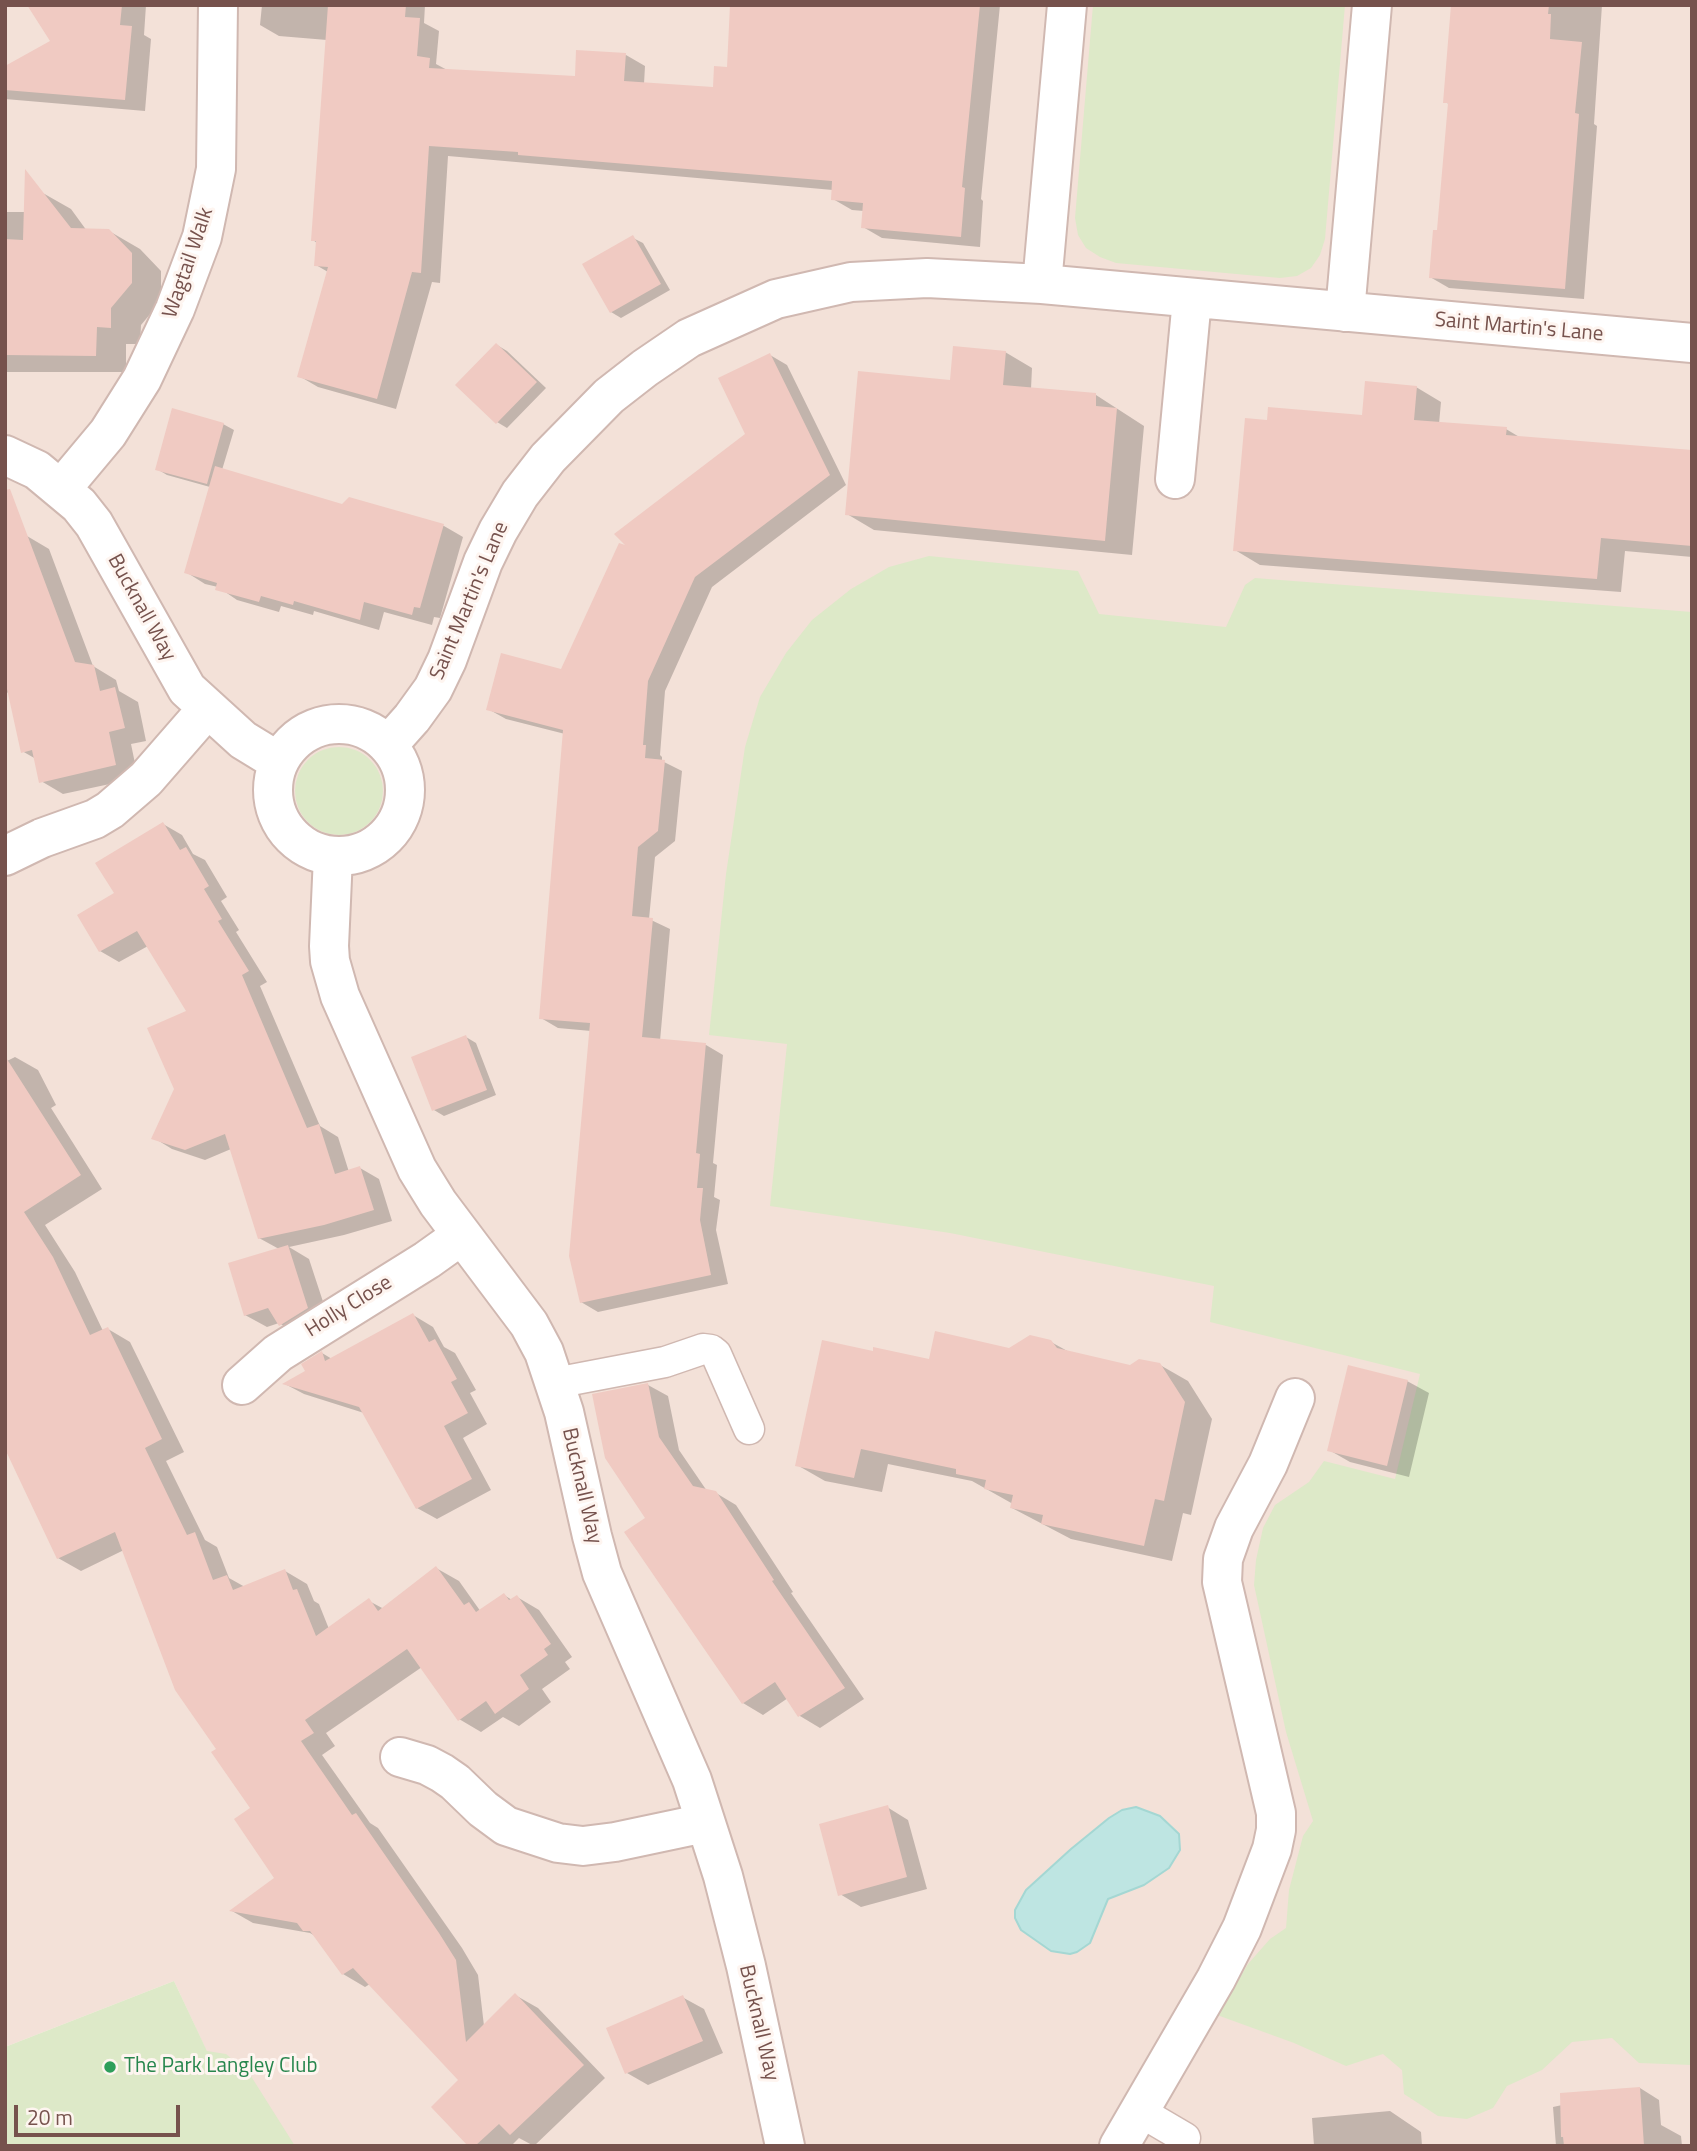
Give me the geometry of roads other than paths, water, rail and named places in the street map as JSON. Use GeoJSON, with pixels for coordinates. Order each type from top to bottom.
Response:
{"type":"FeatureCollection","features":[{"type":"Feature","properties":{"kind":"street","name":"Wagtail Walk"},"geometry":{"type":"LineString","coordinates":[[62,488],[108,433],[142,379],[175,309],[202,237],[216,169],[218,5]]}},
{"type":"Feature","properties":{"kind":"street"},"geometry":{"type":"LineString","coordinates":[[1042,284],[1067,5]]}},
{"type":"Feature","properties":{"kind":"street"},"geometry":{"type":"LineString","coordinates":[[1345,312],[1372,5]]}},
{"type":"Feature","properties":{"kind":"street","name":"Saint Martin's Lane"},"geometry":{"type":"LineString","coordinates":[[388,745],[412,719],[433,689],[447,660],[483,562],[520,494],[548,458],[609,396],[645,368],[689,338],[776,299],[851,282],[927,278],[1042,284],[1692,343]]}},
{"type":"Feature","properties":{"kind":"street"},"geometry":{"type":"LineString","coordinates":[[1175,479],[1192,299]]}},
{"type":"Feature","properties":{"kind":"street","name":"Bucknall Way"},"geometry":{"type":"LineString","coordinates":[[5,455],[37,470],[62,488],[79,505],[94,524],[187,688],[243,740],[279,762]]}},
{"type":"Feature","properties":{"kind":"street"},"geometry":{"type":"LineString","coordinates":[[5,856],[110,810],[146,779],[207,709]]}},
{"type":"Feature","properties":{"kind":"street"},"geometry":{"type":"LineString","coordinates":[[325,725],[365,729],[388,745],[403,774],[405,796],[398,819],[385,837],[367,850],[344,857],[321,854],[300,845],[284,828],[274,807],[272,785],[279,762],[290,745],[306,732],[325,725]]}},
{"type":"Feature","properties":{"kind":"street","name":"Bucknall Way"},"geometry":{"type":"LineString","coordinates":[[333,856],[329,946],[340,996],[417,1169],[438,1203],[528,1324],[544,1352],[555,1383],[602,1573],[674,1737],[723,1876],[746,1966],[785,2146]]}},
{"type":"Feature","properties":{"kind":"street","name":"Holly Close"},"geometry":{"type":"LineString","coordinates":[[242,1385],[278,1353],[427,1260],[461,1235]]}},
{"type":"Feature","properties":{"kind":"street"},"geometry":{"type":"LineString","coordinates":[[1119,2146],[1216,1979],[1242,1928],[1272,1849],[1276,1813],[1222,1582],[1223,1559],[1234,1528],[1268,1464],[1294,1398]]}},
{"type":"Feature","properties":{"kind":"street"},"geometry":{"type":"LineString","coordinates":[[400,1757],[427,1765],[456,1782],[483,1810],[506,1826],[558,1843],[583,1846],[615,1842],[705,1823]]}},
{"type":"Feature","properties":{"kind":"lane"},"geometry":{"type":"LineString","coordinates":[[555,1383],[665,1362],[702,1349],[711,1350],[716,1354],[749,1429]]}},
{"type":"Feature","properties":{"kind":"lane"},"geometry":{"type":"LineString","coordinates":[[1139,2111],[1185,2138]]}},
{"type":"Feature","properties":{"kind":"water"},"geometry":{"type":"Polygon","coordinates":[[[1136,1807],[1160,1816],[1179,1834],[1180,1850],[1169,1868],[1144,1885],[1108,1899],[1090,1943],[1077,1952],[1070,1954],[1051,1951],[1021,1930],[1015,1918],[1015,1910],[1026,1890],[1109,1818],[1122,1810],[1136,1807]]]}},
{"type":"Feature","properties":{"kind":"place","name":"The Park Langley Club"},"geometry":{"type":"Point","coordinates":[110,2067]}}]}
